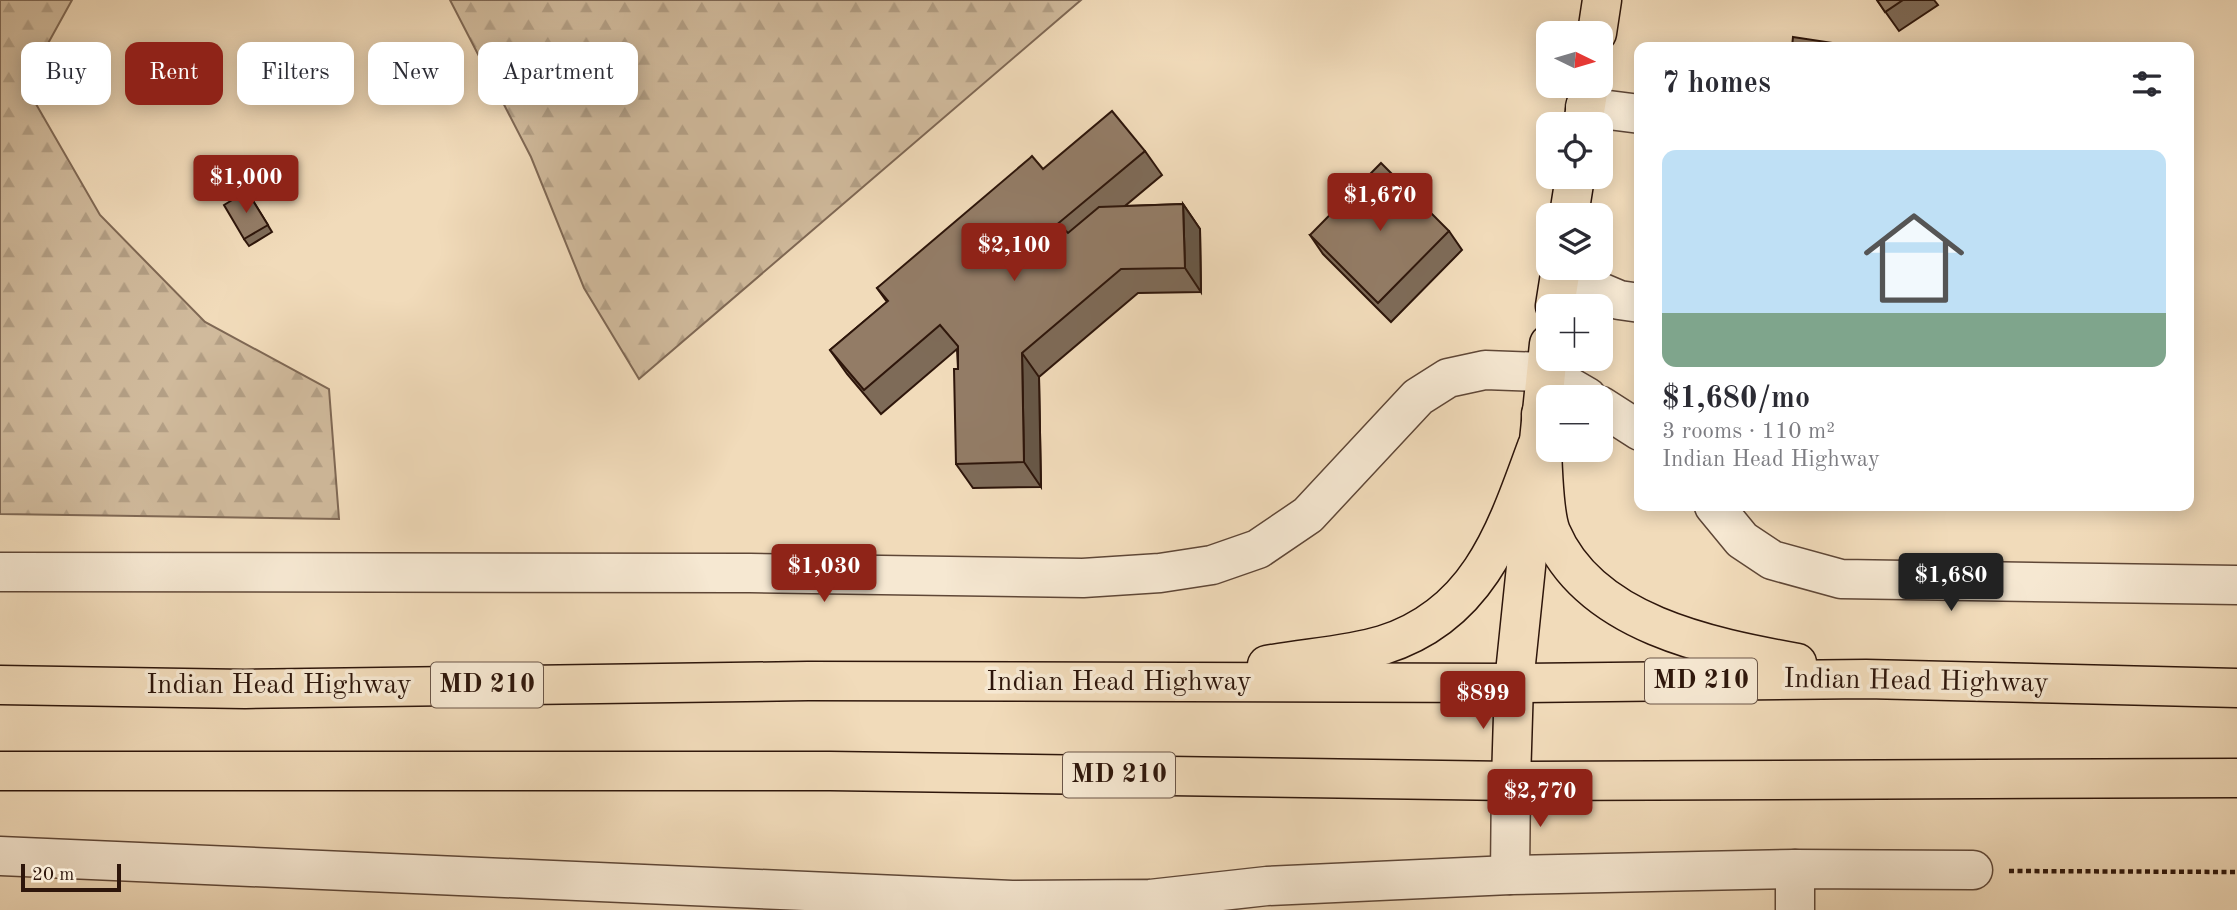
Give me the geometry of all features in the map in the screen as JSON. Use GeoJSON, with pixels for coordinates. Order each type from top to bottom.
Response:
{"type":"FeatureCollection","features":[{"type":"Feature","properties":{"kind":"main road"},"geometry":{"type":"LineString","coordinates":[[1599,21],[1602,0]]}},
{"type":"Feature","properties":{"kind":"main road"},"geometry":{"type":"LineString","coordinates":[[1168,682],[1382,645],[1426,627],[1458,599],[1489,562],[1536,437]]}},
{"type":"Feature","properties":{"kind":"main road"},"geometry":{"type":"LineString","coordinates":[[1511,781],[1514,683],[1536,459]]}},
{"type":"Feature","properties":{"kind":"main road"},"geometry":{"type":"LineString","coordinates":[[1543,462],[1550,530],[1576,572],[1617,605],[1678,637],[1746,653],[1889,679]]}},
{"type":"Feature","properties":{"kind":"main road","name":"Indian Head Highway"},"geometry":{"type":"LineString","coordinates":[[0,685],[245,689],[808,681],[1514,683],[1889,679],[2237,688]]}},
{"type":"Feature","properties":{"kind":"main road","name":"MD 210"},"geometry":{"type":"LineString","coordinates":[[0,771],[830,771],[1511,781],[2237,778]]}},
{"type":"Feature","properties":{"kind":"street"},"geometry":{"type":"LineString","coordinates":[[1586,106],[1634,113]]}},
{"type":"Feature","properties":{"kind":"street"},"geometry":{"type":"LineString","coordinates":[[1558,283],[1634,302]]}},
{"type":"Feature","properties":{"kind":"street"},"geometry":{"type":"LineString","coordinates":[[0,572],[737,573],[1083,578],[1160,573],[1212,565],[1258,549],[1298,522],[1308,515],[1418,397],[1448,378],[1536,360]]}},
{"type":"Feature","properties":{"kind":"street"},"geometry":{"type":"LineString","coordinates":[[1560,371],[1575,385]]}},
{"type":"Feature","properties":{"kind":"street"},"geometry":{"type":"LineString","coordinates":[[1613,414],[1634,427]]}},
{"type":"Feature","properties":{"kind":"street"},"geometry":{"type":"LineString","coordinates":[[1718,511],[1742,540],[1772,560],[1841,579],[1956,583],[2237,584]]}},
{"type":"Feature","properties":{"kind":"street"},"geometry":{"type":"LineString","coordinates":[[1510,875],[1511,781]]}},
{"type":"Feature","properties":{"kind":"street"},"geometry":{"type":"LineString","coordinates":[[0,856],[967,904],[1150,899],[1267,886],[1510,875],[1795,869],[1973,870]]}},
{"type":"Feature","properties":{"kind":"street"},"geometry":{"type":"LineString","coordinates":[[1795,869],[1795,910]]}},
{"type":"Feature","properties":{"kind":"path"},"geometry":{"type":"LineString","coordinates":[[1973,870],[2237,872]]}},
{"type":"Feature","properties":{"kind":"green space"},"geometry":{"type":"Polygon","coordinates":[[[0,0],[72,0],[49,42],[21,42],[21,105],[37,105],[100,215],[205,322],[329,389],[339,519],[0,514],[0,0]]]}},
{"type":"Feature","properties":{"kind":"green space"},"geometry":{"type":"Polygon","coordinates":[[[450,0],[1081,0],[639,379],[584,288],[531,157],[504,105],[638,105],[638,42],[478,42],[478,54],[450,0]]]}},
{"type":"Feature","properties":{"kind":"building"},"geometry":{"type":"Polygon","coordinates":[[[1877,0],[1903,0],[1885,12],[1877,0]]]}},
{"type":"Feature","properties":{"kind":"building"},"geometry":{"type":"Polygon","coordinates":[[[1793,37],[1826,42],[1792,42],[1793,37]]]}},
{"type":"Feature","properties":{"kind":"building"},"geometry":{"type":"Polygon","coordinates":[[[1112,111],[1145,151],[1055,226],[1061,233],[1065,230],[1068,233],[1099,207],[1183,204],[1185,268],[1121,269],[1022,353],[1024,462],[956,464],[954,369],[958,369],[958,346],[940,325],[864,390],[830,350],[888,301],[877,288],[1032,156],[1043,169],[1112,111]]]}},
{"type":"Feature","properties":{"kind":"building"},"geometry":{"type":"Polygon","coordinates":[[[1381,163],[1449,231],[1378,303],[1310,235],[1381,163]]]}},
{"type":"Feature","properties":{"kind":"building"},"geometry":{"type":"Polygon","coordinates":[[[247,191],[268,225],[244,239],[224,205],[247,191]]]}}]}
